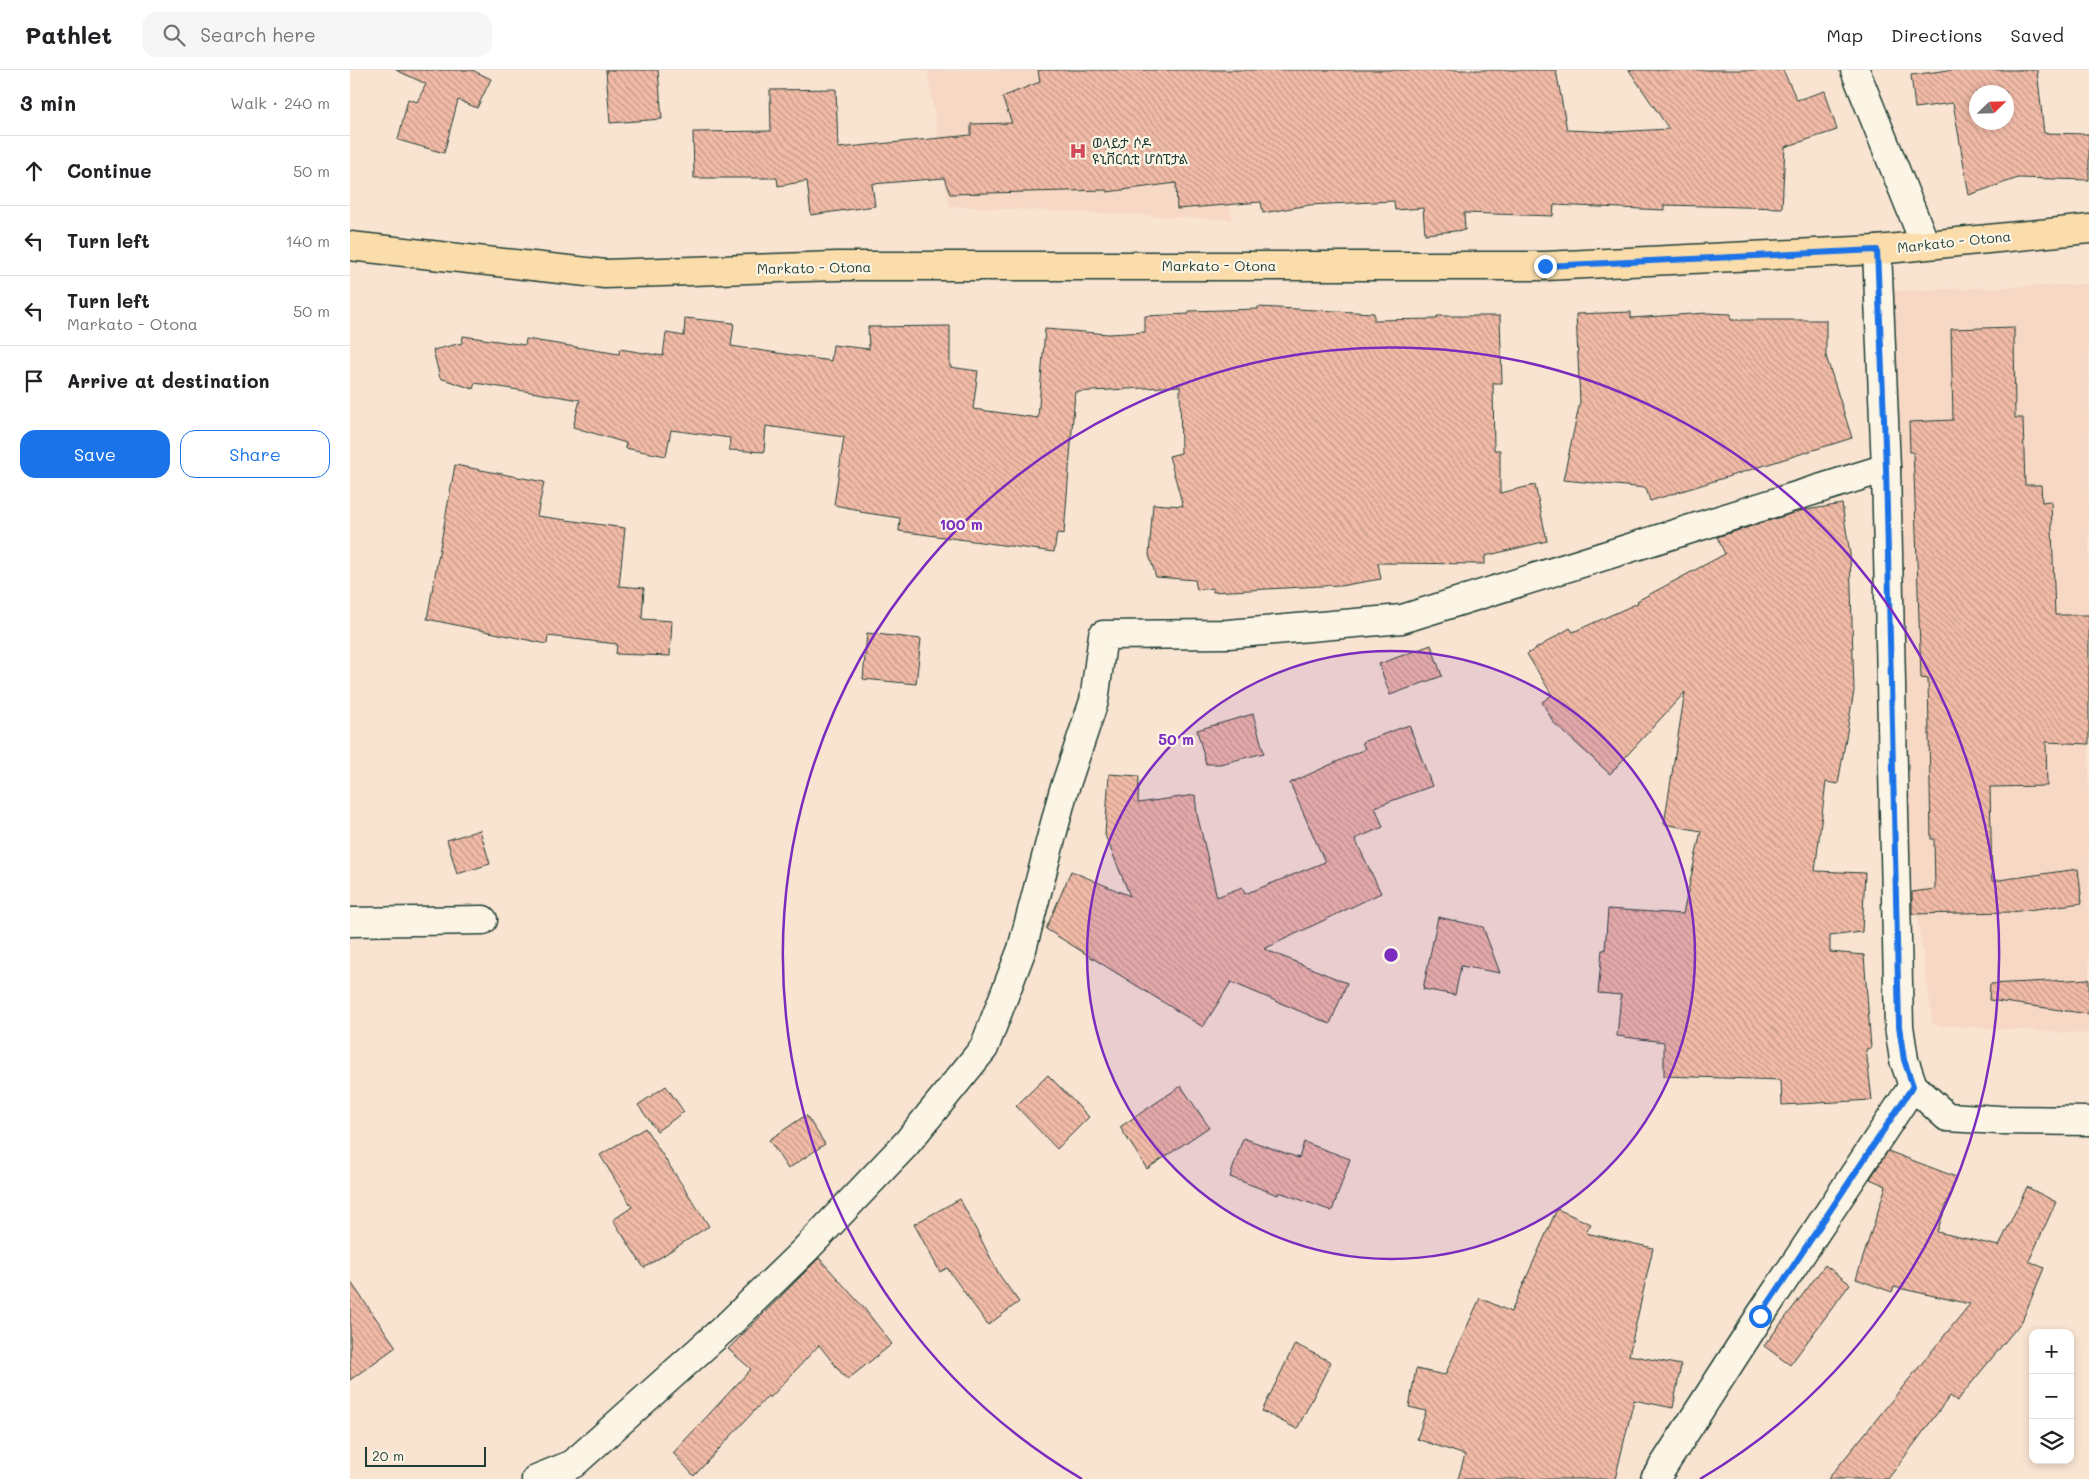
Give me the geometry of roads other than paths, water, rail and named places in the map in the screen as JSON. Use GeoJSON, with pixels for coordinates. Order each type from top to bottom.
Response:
{"type":"FeatureCollection","features":[{"type":"Feature","properties":{"kind":"main road","name":"Markato - Otona"},"geometry":{"type":"LineString","coordinates":[[350,246],[605,274],[836,266],[1545,266],[1877,250],[2089,229]]}},
{"type":"Feature","properties":{"kind":"street"},"geometry":{"type":"LineString","coordinates":[[1855,70],[1924,244]]}},
{"type":"Feature","properties":{"kind":"street"},"geometry":{"type":"LineString","coordinates":[[1877,250],[1886,468],[1899,1026],[1904,1060],[1913,1086],[1947,1117],[1999,1120],[2089,1121]]}},
{"type":"Feature","properties":{"kind":"street"},"geometry":{"type":"LineString","coordinates":[[536,1479],[573,1464],[728,1324],[805,1250],[906,1144],[984,1048],[1022,949],[1063,793],[1094,701],[1103,635],[1228,634],[1402,619],[1886,468]]}},
{"type":"Feature","properties":{"kind":"street"},"geometry":{"type":"LineString","coordinates":[[350,922],[483,920]]}},
{"type":"Feature","properties":{"kind":"street"},"geometry":{"type":"LineString","coordinates":[[1655,1479],[1760,1316],[1913,1086]]}},
{"type":"Feature","properties":{"kind":"place","name":"ወላይታ ሶዶ ዩኒቨርሲቲ ሆስፒታል"},"geometry":{"type":"Point","coordinates":[1078,151]}}]}
